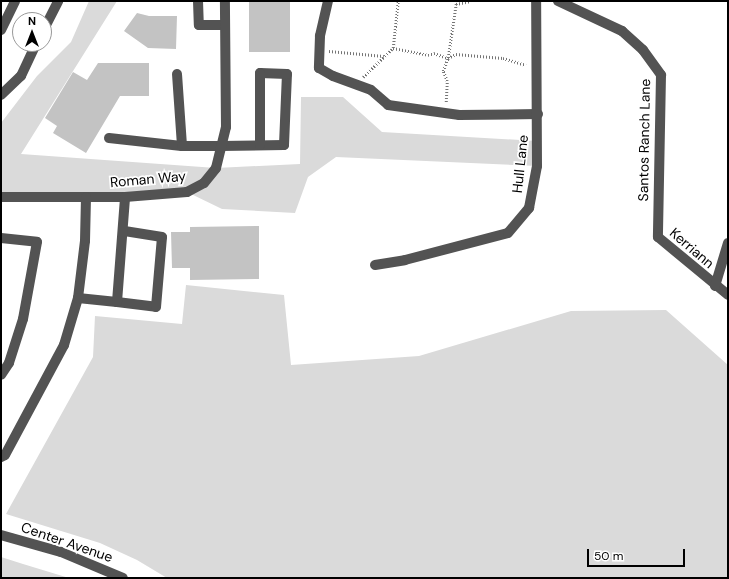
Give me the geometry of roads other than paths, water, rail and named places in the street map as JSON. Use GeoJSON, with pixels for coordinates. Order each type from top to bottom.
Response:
{"type":"FeatureCollection","features":[{"type":"Feature","properties":{"kind":"street"},"geometry":{"type":"LineString","coordinates":[[1,30],[16,1]]}},
{"type":"Feature","properties":{"kind":"street"},"geometry":{"type":"LineString","coordinates":[[52,13],[58,1]]}},
{"type":"Feature","properties":{"kind":"street"},"geometry":{"type":"LineString","coordinates":[[198,1],[199,25],[226,25]]}},
{"type":"Feature","properties":{"kind":"street","name":"Roman Way"},"geometry":{"type":"LineString","coordinates":[[1,197],[125,197],[187,192],[204,183],[216,168],[226,127],[225,1]]}},
{"type":"Feature","properties":{"kind":"street"},"geometry":{"type":"LineString","coordinates":[[328,1],[319,50],[319,68],[371,90],[388,105],[445,113],[538,114]]}},
{"type":"Feature","properties":{"kind":"street","name":"Hull Lane"},"geometry":{"type":"LineString","coordinates":[[374,265],[405,260],[508,233],[529,208],[537,166],[538,69],[536,1]]}},
{"type":"Feature","properties":{"kind":"street","name":"Santos Ranch Lane"},"geometry":{"type":"LineString","coordinates":[[558,1],[622,31],[643,50],[661,75],[658,237]]}},
{"type":"Feature","properties":{"kind":"street"},"geometry":{"type":"LineString","coordinates":[[1,95],[21,76],[32,52]]}},
{"type":"Feature","properties":{"kind":"street"},"geometry":{"type":"LineString","coordinates":[[109,138],[182,146],[284,145],[287,74],[260,73],[260,145]]}},
{"type":"Feature","properties":{"kind":"street"},"geometry":{"type":"LineString","coordinates":[[177,74],[182,146]]}},
{"type":"Feature","properties":{"kind":"street"},"geometry":{"type":"LineString","coordinates":[[1,457],[5,455],[64,344],[78,298],[85,240],[86,197]]}},
{"type":"Feature","properties":{"kind":"street"},"geometry":{"type":"LineString","coordinates":[[117,302],[124,231],[125,197]]}},
{"type":"Feature","properties":{"kind":"street"},"geometry":{"type":"LineString","coordinates":[[78,298],[156,307],[162,238],[124,231]]}},
{"type":"Feature","properties":{"kind":"street","name":"Kerriann"},"geometry":{"type":"LineString","coordinates":[[658,237],[715,286],[728,295]]}},
{"type":"Feature","properties":{"kind":"street"},"geometry":{"type":"LineString","coordinates":[[1,238],[37,242],[23,319],[9,363],[1,375]]}},
{"type":"Feature","properties":{"kind":"street"},"geometry":{"type":"LineString","coordinates":[[715,286],[728,243]]}},
{"type":"Feature","properties":{"kind":"street","name":"Center Avenue"},"geometry":{"type":"LineString","coordinates":[[1,535],[60,552],[123,578]]}}]}
